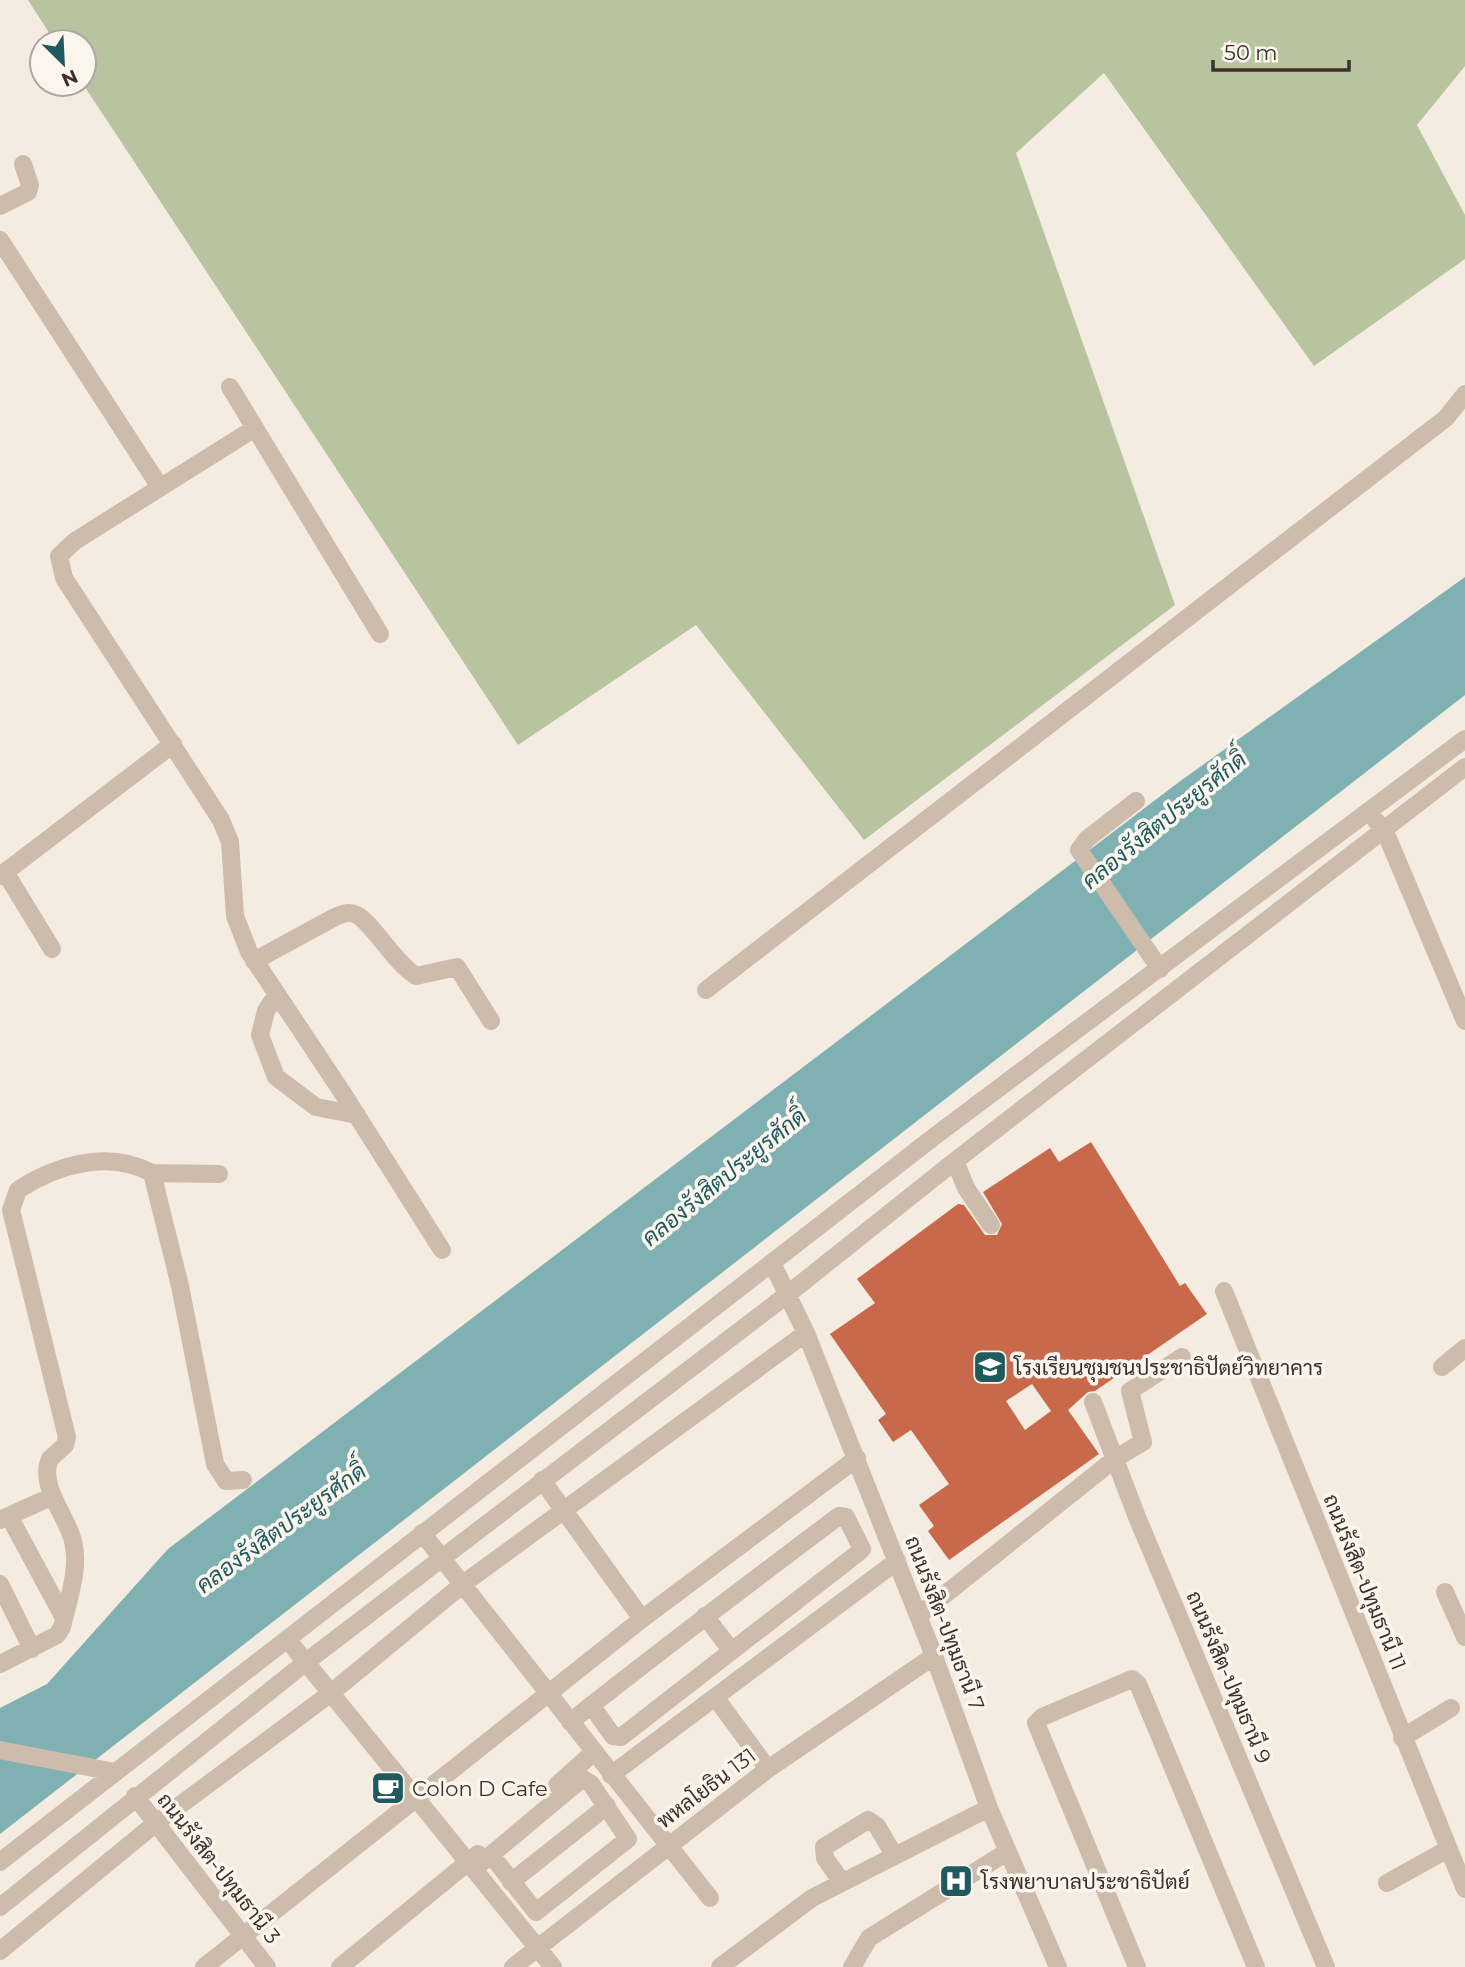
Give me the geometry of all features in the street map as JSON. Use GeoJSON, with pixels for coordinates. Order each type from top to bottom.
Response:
{"type":"FeatureCollection","features":[{"type":"Feature","properties":{"kind":"street"},"geometry":{"type":"LineString","coordinates":[[0,206],[28,192],[30,185],[23,164]]}},
{"type":"Feature","properties":{"kind":"street"},"geometry":{"type":"LineString","coordinates":[[0,240],[160,487]]}},
{"type":"Feature","properties":{"kind":"street"},"geometry":{"type":"LineString","coordinates":[[230,387],[380,634]]}},
{"type":"Feature","properties":{"kind":"street"},"geometry":{"type":"LineString","coordinates":[[706,990],[1446,418],[1465,394]]}},
{"type":"Feature","properties":{"kind":"street"},"geometry":{"type":"LineString","coordinates":[[255,428],[75,541],[59,556],[64,578],[221,820],[229,842],[235,916],[254,961],[357,1115],[442,1250]]}},
{"type":"Feature","properties":{"kind":"street"},"geometry":{"type":"LineString","coordinates":[[0,1862],[772,1263],[1155,961],[1369,814],[1465,739]]}},
{"type":"Feature","properties":{"kind":"street"},"geometry":{"type":"LineString","coordinates":[[52,949],[2,874],[173,744]]}},
{"type":"Feature","properties":{"kind":"street"},"geometry":{"type":"LineString","coordinates":[[0,1907],[135,1796],[442,1556],[788,1294],[955,1161],[1465,767]]}},
{"type":"Feature","properties":{"kind":"street"},"geometry":{"type":"LineString","coordinates":[[1136,801],[1082,844],[1082,854],[1155,961]]}},
{"type":"Feature","properties":{"kind":"street"},"geometry":{"type":"LineString","coordinates":[[1369,814],[1384,829],[1465,1021]]}},
{"type":"Feature","properties":{"kind":"street"},"geometry":{"type":"LineString","coordinates":[[254,961],[346,912],[356,915],[390,954],[416,976],[457,967],[491,1021]]}},
{"type":"Feature","properties":{"kind":"street"},"geometry":{"type":"LineString","coordinates":[[277,994],[266,1011],[260,1035],[276,1077],[316,1107],[357,1115]]}},
{"type":"Feature","properties":{"kind":"street"},"geometry":{"type":"LineString","coordinates":[[0,1664],[57,1635],[64,1618],[76,1556],[66,1522],[53,1496],[46,1466],[65,1446],[67,1437],[5,1215],[18,1189],[47,1173],[108,1159],[132,1162],[152,1173],[219,1174]]}},
{"type":"Feature","properties":{"kind":"street"},"geometry":{"type":"LineString","coordinates":[[955,1161],[966,1188],[991,1225]]}},
{"type":"Feature","properties":{"kind":"street"},"geometry":{"type":"LineString","coordinates":[[152,1173],[180,1286],[215,1464],[226,1480],[243,1480]]}},
{"type":"Feature","properties":{"kind":"street","name":"ถนนรังสิต-ปทุมธานี 7"},"geometry":{"type":"LineString","coordinates":[[772,1263],[806,1333],[857,1458],[934,1656],[989,1808],[1058,1967]]}},
{"type":"Feature","properties":{"kind":"street","name":"ถนนรังสิต-ปทุมธานี 11"},"geometry":{"type":"LineString","coordinates":[[1224,1291],[1465,1889]]}},
{"type":"Feature","properties":{"kind":"street"},"geometry":{"type":"LineString","coordinates":[[0,1951],[156,1824],[331,1693],[463,1584],[806,1333]]}},
{"type":"Feature","properties":{"kind":"street"},"geometry":{"type":"LineString","coordinates":[[1442,1367],[1465,1348]]}},
{"type":"Feature","properties":{"kind":"street"},"geometry":{"type":"LineString","coordinates":[[918,1616],[1116,1458],[1143,1443],[1130,1391],[1182,1357]]}},
{"type":"Feature","properties":{"kind":"street","name":"ถนนรังสิต-ปทุมธานี 9"},"geometry":{"type":"LineString","coordinates":[[1093,1402],[1326,1967]]}},
{"type":"Feature","properties":{"kind":"street"},"geometry":{"type":"LineString","coordinates":[[204,1967],[642,1619],[857,1458]]}},
{"type":"Feature","properties":{"kind":"street"},"geometry":{"type":"LineString","coordinates":[[542,1480],[642,1619]]}},
{"type":"Feature","properties":{"kind":"street"},"geometry":{"type":"LineString","coordinates":[[53,1496],[5,1518],[64,1618]]}},
{"type":"Feature","properties":{"kind":"street"},"geometry":{"type":"LineString","coordinates":[[570,1722],[591,1705],[705,1616],[839,1516],[846,1517],[862,1549],[621,1737],[613,1737],[591,1705]]}},
{"type":"Feature","properties":{"kind":"street"},"geometry":{"type":"LineString","coordinates":[[422,1533],[666,1846],[710,1898]]}},
{"type":"Feature","properties":{"kind":"street"},"geometry":{"type":"LineString","coordinates":[[611,1775],[897,1561]]}},
{"type":"Feature","properties":{"kind":"street"},"geometry":{"type":"LineString","coordinates":[[0,1584],[32,1649]]}},
{"type":"Feature","properties":{"kind":"street"},"geometry":{"type":"LineString","coordinates":[[1445,1592],[1465,1637]]}},
{"type":"Feature","properties":{"kind":"street"},"geometry":{"type":"LineString","coordinates":[[705,1616],[731,1650]]}},
{"type":"Feature","properties":{"kind":"street"},"geometry":{"type":"LineString","coordinates":[[287,1639],[553,1967]]}},
{"type":"Feature","properties":{"kind":"street","name":"พหลโยธิน 131"},"geometry":{"type":"LineString","coordinates":[[513,1967],[768,1769],[934,1656]]}},
{"type":"Feature","properties":{"kind":"street"},"geometry":{"type":"LineString","coordinates":[[1137,1967],[1036,1730],[1036,1723],[1042,1717],[1132,1679],[1138,1684],[1256,1967]]}},
{"type":"Feature","properties":{"kind":"street"},"geometry":{"type":"LineString","coordinates":[[715,1697],[768,1769]]}},
{"type":"Feature","properties":{"kind":"street"},"geometry":{"type":"LineString","coordinates":[[1402,1738],[1451,1708]]}},
{"type":"Feature","properties":{"kind":"street"},"geometry":{"type":"LineString","coordinates":[[0,1750],[115,1772]]}},
{"type":"Feature","properties":{"kind":"street"},"geometry":{"type":"LineString","coordinates":[[340,1967],[471,1866],[594,1752]]}},
{"type":"Feature","properties":{"kind":"street"},"geometry":{"type":"LineString","coordinates":[[471,1866],[491,1855],[578,1782],[588,1781],[628,1839],[536,1912],[491,1855]]}},
{"type":"Feature","properties":{"kind":"street","name":"ถนนรังสิต-ปทุมธานี 3"},"geometry":{"type":"LineString","coordinates":[[135,1796],[267,1967]]}},
{"type":"Feature","properties":{"kind":"street"},"geometry":{"type":"LineString","coordinates":[[511,1882],[607,1806]]}},
{"type":"Feature","properties":{"kind":"street"},"geometry":{"type":"LineString","coordinates":[[720,1967],[812,1898],[989,1808]]}},
{"type":"Feature","properties":{"kind":"street"},"geometry":{"type":"LineString","coordinates":[[841,1881],[825,1858],[824,1847],[858,1823],[868,1820],[877,1826],[894,1855]]}},
{"type":"Feature","properties":{"kind":"street"},"geometry":{"type":"LineString","coordinates":[[1387,1884],[1448,1849]]}},
{"type":"Feature","properties":{"kind":"street"},"geometry":{"type":"LineString","coordinates":[[852,1967],[869,1938],[1007,1852]]}},
{"type":"Feature","properties":{"kind":"green space"},"geometry":{"type":"Polygon","coordinates":[[[28,0],[1465,0],[1465,66],[1417,125],[1465,215],[1465,259],[1314,366],[1104,73],[1016,153],[1175,605],[864,840],[696,625],[518,745],[92,98],[98,98],[98,28],[46,28],[28,0]]]}},
{"type":"Feature","properties":{"kind":"water","name":"คลองรังสิตประยูรศักดิ์"},"geometry":{"type":"Polygon","coordinates":[[[1465,577],[1465,695],[0,1834],[0,1708],[47,1684],[168,1549],[1179,782],[1465,577]]]}},
{"type":"Feature","properties":{"kind":"building","name":"โรงเรียนชุมชนประชาธิปัตย์วิทยาคาร"},"geometry":{"type":"Polygon","coordinates":[[[1091,1142],[1180,1286],[1185,1283],[1207,1314],[1095,1391],[1088,1392],[1068,1410],[1099,1454],[949,1560],[928,1531],[934,1526],[919,1505],[949,1484],[911,1430],[893,1442],[878,1420],[886,1414],[830,1334],[875,1303],[857,1279],[958,1204],[964,1205],[985,1235],[997,1235],[1002,1224],[983,1192],[1050,1148],[1059,1162],[1091,1142]],[[1032,1384],[1006,1401],[1025,1430],[1051,1411],[1032,1384]]]}},
{"type":"Feature","properties":{"kind":"place","name":"โรงเรียนชุมชนประชาธิปัตย์วิทยาคาร"},"geometry":{"type":"Point","coordinates":[990,1367]}},
{"type":"Feature","properties":{"kind":"place","name":"Colon D Cafe"},"geometry":{"type":"Point","coordinates":[388,1788]}},
{"type":"Feature","properties":{"kind":"place","name":"โรงพยาบาลประชาธิปัตย์"},"geometry":{"type":"Point","coordinates":[956,1881]}}]}
